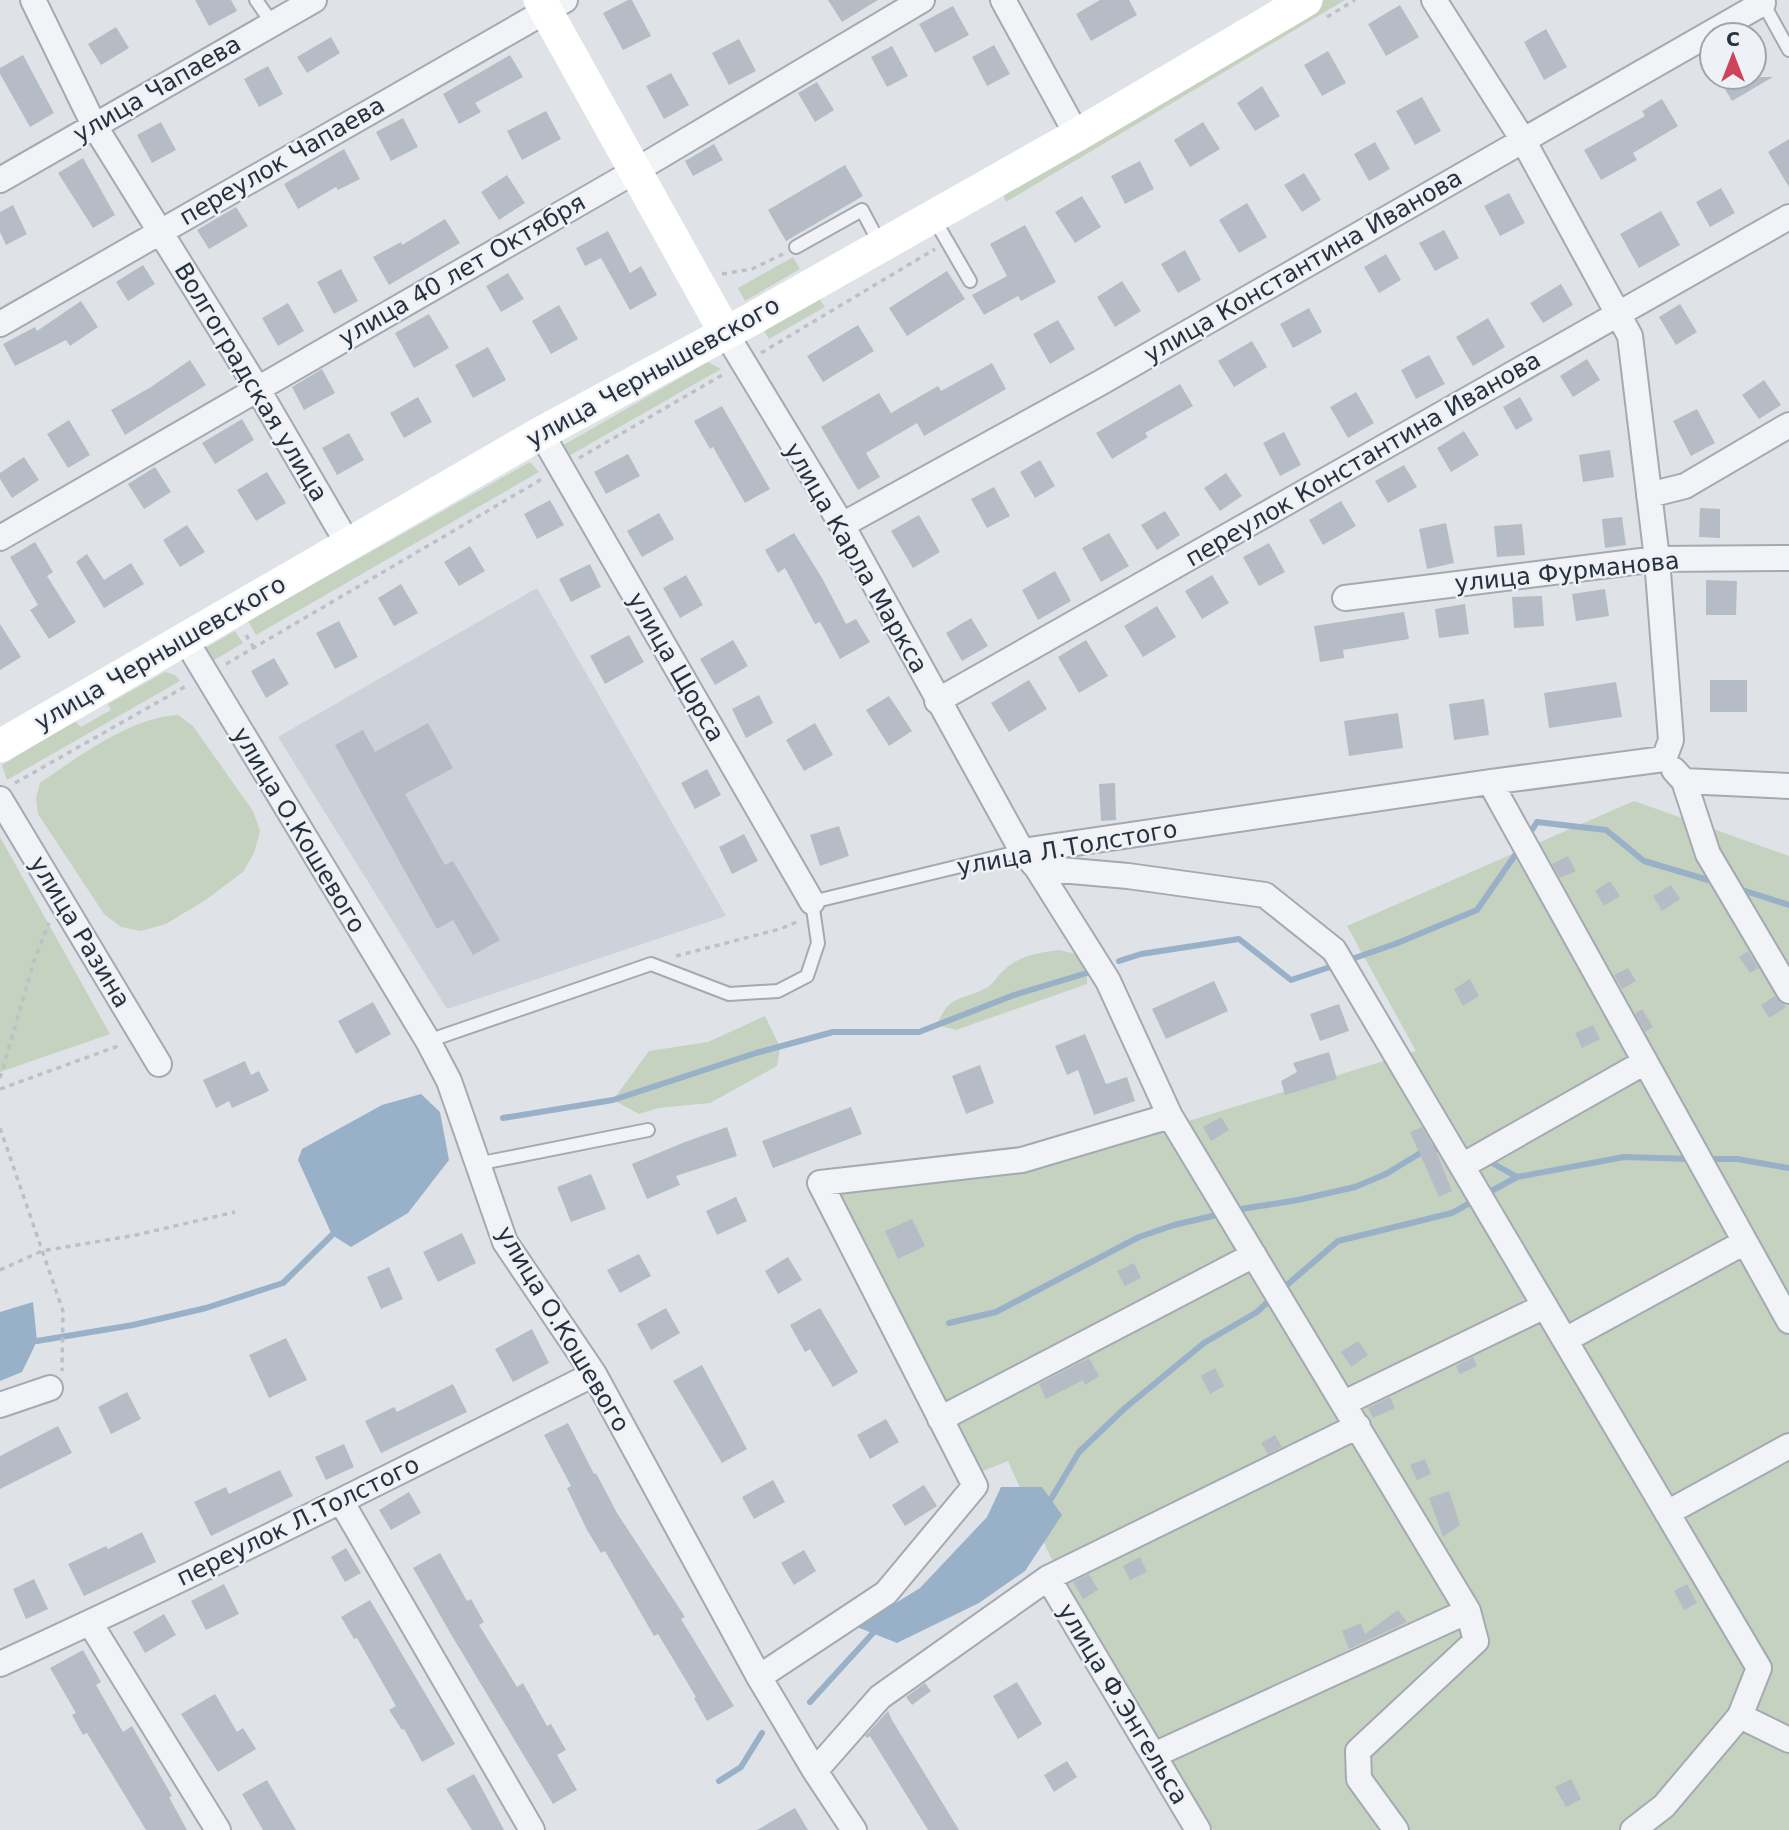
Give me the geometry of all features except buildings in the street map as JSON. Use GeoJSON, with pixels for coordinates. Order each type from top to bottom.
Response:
{"type":"FeatureCollection","features":[{"type":"Feature","properties":{"kind":"street","name":"Волгоградская улица"},"geometry":{"type":"LineString","coordinates":[[33,0],[94,125],[257,388],[348,544]]}},
{"type":"Feature","properties":{"kind":"street","name":"улица Чапаева"},"geometry":{"type":"LineString","coordinates":[[0,180],[314,0]]}},
{"type":"Feature","properties":{"kind":"street","name":"улица 40 лет Октября"},"geometry":{"type":"LineString","coordinates":[[0,538],[635,171],[922,0]]}},
{"type":"Feature","properties":{"kind":"street"},"geometry":{"type":"LineString","coordinates":[[1003,0],[1077,135]]}},
{"type":"Feature","properties":{"kind":"street"},"geometry":{"type":"LineString","coordinates":[[1434,0],[1523,140],[1630,336],[1657,559],[1671,740],[1664,759],[1684,781],[1708,854],[1789,991]]}},
{"type":"Feature","properties":{"kind":"street","name":"улица Константина Иванова"},"geometry":{"type":"LineString","coordinates":[[842,525],[1100,383],[1763,3]]}},
{"type":"Feature","properties":{"kind":"street","name":"улица Карла Маркса"},"geometry":{"type":"LineString","coordinates":[[550,4],[635,171],[726,332],[842,525],[937,701],[1030,859],[1108,981],[1170,1116],[1468,1611]]}},
{"type":"Feature","properties":{"kind":"street","name":"переулок Чапаева"},"geometry":{"type":"LineString","coordinates":[[0,324],[550,4]]}},
{"type":"Feature","properties":{"kind":"street","name":"улица Чернышевского"},"geometry":{"type":"LineString","coordinates":[[0,746],[541,433],[882,246],[940,230],[1077,135],[1313,11]]}},
{"type":"Feature","properties":{"kind":"street","name":"переулок Константина Иванова"},"geometry":{"type":"LineString","coordinates":[[937,701],[1789,216]]}},
{"type":"Feature","properties":{"kind":"street"},"geometry":{"type":"LineString","coordinates":[[1649,495],[1685,486],[1789,425]]}},
{"type":"Feature","properties":{"kind":"street","name":"улица Щорса"},"geometry":{"type":"LineString","coordinates":[[541,433],[813,909]]}},
{"type":"Feature","properties":{"kind":"street","name":"улица Фурманова"},"geometry":{"type":"LineString","coordinates":[[1345,598],[1657,559],[1789,558]]}},
{"type":"Feature","properties":{"kind":"street","name":"улица О.Кошевого"},"geometry":{"type":"LineString","coordinates":[[185,639],[428,1041],[449,1082],[505,1242],[594,1374],[759,1677],[853,1830]]}},
{"type":"Feature","properties":{"kind":"street","name":"улица Л.Толстого"},"geometry":{"type":"LineString","coordinates":[[1030,859],[1490,782],[1664,759]]}},
{"type":"Feature","properties":{"kind":"street"},"geometry":{"type":"LineString","coordinates":[[1684,781],[1789,786]]}},
{"type":"Feature","properties":{"kind":"street"},"geometry":{"type":"LineString","coordinates":[[1490,782],[1789,1321]]}},
{"type":"Feature","properties":{"kind":"street","name":"улица Разина"},"geometry":{"type":"LineString","coordinates":[[6,792],[59,898],[159,1064]]}},
{"type":"Feature","properties":{"kind":"street"},"geometry":{"type":"LineString","coordinates":[[1030,859],[1265,895],[1334,950],[1759,1668],[1740,1716],[1664,1806],[1633,1830]]}},
{"type":"Feature","properties":{"kind":"street"},"geometry":{"type":"LineString","coordinates":[[1462,1166],[1646,1062]]}},
{"type":"Feature","properties":{"kind":"street"},"geometry":{"type":"LineString","coordinates":[[759,1677],[886,1593],[975,1486],[820,1183],[1022,1160],[1170,1116]]}},
{"type":"Feature","properties":{"kind":"street"},"geometry":{"type":"LineString","coordinates":[[1565,1340],[1745,1242]]}},
{"type":"Feature","properties":{"kind":"street"},"geometry":{"type":"LineString","coordinates":[[940,1419],[1254,1255]]}},
{"type":"Feature","properties":{"kind":"street"},"geometry":{"type":"LineString","coordinates":[[1344,1403],[1545,1306]]}},
{"type":"Feature","properties":{"kind":"street","name":"переулок Л.Толстого"},"geometry":{"type":"LineString","coordinates":[[0,1664],[341,1501],[594,1374]]}},
{"type":"Feature","properties":{"kind":"street"},"geometry":{"type":"LineString","coordinates":[[0,1405],[50,1388]]}},
{"type":"Feature","properties":{"kind":"street"},"geometry":{"type":"LineString","coordinates":[[815,1770],[880,1697],[1048,1578],[1358,1426]]}},
{"type":"Feature","properties":{"kind":"street"},"geometry":{"type":"LineString","coordinates":[[1667,1513],[1789,1446]]}},
{"type":"Feature","properties":{"kind":"street"},"geometry":{"type":"LineString","coordinates":[[341,1501],[532,1830]]}},
{"type":"Feature","properties":{"kind":"street","name":"улица Ф.Энгельса"},"geometry":{"type":"LineString","coordinates":[[1048,1578],[1198,1830]]}},
{"type":"Feature","properties":{"kind":"street"},"geometry":{"type":"LineString","coordinates":[[1154,1755],[1468,1611],[1476,1641],[1358,1751],[1359,1779],[1396,1830]]}},
{"type":"Feature","properties":{"kind":"street"},"geometry":{"type":"LineString","coordinates":[[90,1623],[218,1830]]}},
{"type":"Feature","properties":{"kind":"street"},"geometry":{"type":"LineString","coordinates":[[1740,1716],[1789,1740]]}},
{"type":"Feature","properties":{"kind":"lane"},"geometry":{"type":"LineString","coordinates":[[256,0],[272,23]]}},
{"type":"Feature","properties":{"kind":"lane"},"geometry":{"type":"LineString","coordinates":[[1763,3],[1789,50]]}},
{"type":"Feature","properties":{"kind":"lane"},"geometry":{"type":"LineString","coordinates":[[796,247],[862,210],[882,246]]}},
{"type":"Feature","properties":{"kind":"lane"},"geometry":{"type":"LineString","coordinates":[[940,230],[970,281]]}},
{"type":"Feature","properties":{"kind":"lane","name":"улица Л.Толстого"},"geometry":{"type":"LineString","coordinates":[[813,909],[1030,859]]}},
{"type":"Feature","properties":{"kind":"lane"},"geometry":{"type":"LineString","coordinates":[[428,1041],[651,964],[729,994],[778,991],[807,976],[818,943],[813,909]]}},
{"type":"Feature","properties":{"kind":"lane"},"geometry":{"type":"LineString","coordinates":[[477,1164],[648,1129]]}},
{"type":"Feature","properties":{"kind":"path"},"geometry":{"type":"LineString","coordinates":[[1313,11],[1355,0]]}},
{"type":"Feature","properties":{"kind":"path"},"geometry":{"type":"LineString","coordinates":[[6,792],[744,363],[940,230]]}},
{"type":"Feature","properties":{"kind":"path"},"geometry":{"type":"LineString","coordinates":[[722,274],[752,269],[796,247]]}},
{"type":"Feature","properties":{"kind":"path"},"geometry":{"type":"LineString","coordinates":[[0,1078],[34,961],[59,898]]}},
{"type":"Feature","properties":{"kind":"path"},"geometry":{"type":"LineString","coordinates":[[651,964],[709,946],[780,929],[813,909]]}},
{"type":"Feature","properties":{"kind":"path"},"geometry":{"type":"LineString","coordinates":[[0,1089],[143,1037]]}},
{"type":"Feature","properties":{"kind":"path"},"geometry":{"type":"LineString","coordinates":[[0,1128],[63,1311],[63,1368],[50,1388]]}},
{"type":"Feature","properties":{"kind":"path"},"geometry":{"type":"LineString","coordinates":[[0,1270],[43,1251],[136,1235],[235,1212]]}},
{"type":"Feature","properties":{"kind":"shaded area"},"geometry":{"type":"Polygon","coordinates":[[[537,588],[726,916],[447,1009],[278,737],[537,588]]]}},
{"type":"Feature","properties":{"kind":"green space"},"geometry":{"type":"Polygon","coordinates":[[[1324,0],[1345,0],[1006,202],[1006,189],[1324,0]]]}},
{"type":"Feature","properties":{"kind":"green space"},"geometry":{"type":"Polygon","coordinates":[[[793,257],[800,269],[745,301],[738,288],[793,257]]]}},
{"type":"Feature","properties":{"kind":"green space"},"geometry":{"type":"Polygon","coordinates":[[[818,296],[825,307],[769,339],[762,327],[818,296]]]}},
{"type":"Feature","properties":{"kind":"green space"},"geometry":{"type":"Polygon","coordinates":[[[708,362],[721,369],[567,457],[560,447],[708,362]]]}},
{"type":"Feature","properties":{"kind":"green space"},"geometry":{"type":"Polygon","coordinates":[[[530,462],[539,472],[256,635],[248,621],[530,462]]]}},
{"type":"Feature","properties":{"kind":"green space"},"geometry":{"type":"Polygon","coordinates":[[[235,631],[243,643],[209,663],[202,650],[235,631]]]}},
{"type":"Feature","properties":{"kind":"green space"},"geometry":{"type":"Polygon","coordinates":[[[165,672],[175,675],[180,681],[7,780],[2,765],[75,721],[81,727],[111,710],[108,704],[165,672]]]}},
{"type":"Feature","properties":{"kind":"green space"},"geometry":{"type":"Polygon","coordinates":[[[178,715],[193,726],[253,811],[260,831],[254,853],[243,872],[207,899],[166,924],[141,931],[121,927],[104,914],[38,814],[36,798],[40,783],[124,731],[160,717],[178,715]]]}},
{"type":"Feature","properties":{"kind":"green space"},"geometry":{"type":"Polygon","coordinates":[[[1634,801],[1789,856],[1789,1830],[1213,1830],[1050,1556],[1008,1461],[978,1473],[836,1192],[1026,1171],[1416,1051],[1347,926],[1634,801]]]}},
{"type":"Feature","properties":{"kind":"green space"},"geometry":{"type":"Polygon","coordinates":[[[0,837],[110,1034],[0,1072],[0,837]]]}},
{"type":"Feature","properties":{"kind":"green space"},"geometry":{"type":"Polygon","coordinates":[[[1059,950],[1077,954],[1087,973],[1087,984],[956,1030],[937,1025],[952,1002],[988,987],[1016,961],[1059,950]]]}},
{"type":"Feature","properties":{"kind":"green space"},"geometry":{"type":"Polygon","coordinates":[[[765,1016],[780,1047],[777,1066],[710,1103],[658,1108],[639,1114],[613,1100],[649,1051],[708,1042],[765,1016]]]}},
{"type":"Feature","properties":{"kind":"water"},"geometry":{"type":"Polygon","coordinates":[[[421,1094],[440,1112],[449,1160],[408,1213],[351,1247],[332,1235],[298,1160],[302,1149],[382,1105],[421,1094]]]}},
{"type":"Feature","properties":{"kind":"water"},"geometry":{"type":"Polygon","coordinates":[[[33,1302],[37,1341],[22,1372],[0,1381],[0,1312],[33,1302]]]}},
{"type":"Feature","properties":{"kind":"water"},"geometry":{"type":"Polygon","coordinates":[[[1001,1487],[1042,1487],[1062,1515],[1025,1571],[979,1603],[897,1643],[857,1627],[920,1588],[987,1517],[1001,1487]]]}},
{"type":"Feature","properties":{"kind":"waterway"},"geometry":{"type":"LineString","coordinates":[[1528,836],[1537,822],[1606,830],[1644,861],[1715,882]]}},
{"type":"Feature","properties":{"kind":"waterway"},"geometry":{"type":"LineString","coordinates":[[1346,961],[1477,910],[1520,848]]}},
{"type":"Feature","properties":{"kind":"waterway"},"geometry":{"type":"LineString","coordinates":[[1736,888],[1789,905]]}},
{"type":"Feature","properties":{"kind":"waterway"},"geometry":{"type":"LineString","coordinates":[[1119,961],[1141,954],[1239,939],[1291,980],[1336,965]]}},
{"type":"Feature","properties":{"kind":"waterway"},"geometry":{"type":"LineString","coordinates":[[503,1118],[613,1100],[756,1053],[833,1032],[919,1032],[1014,995],[1087,973]]}},
{"type":"Feature","properties":{"kind":"waterway"},"geometry":{"type":"LineString","coordinates":[[1235,1210],[1355,1187],[1386,1174],[1427,1149],[1444,1149]]}},
{"type":"Feature","properties":{"kind":"waterway"},"geometry":{"type":"LineString","coordinates":[[1484,1195],[1517,1177],[1624,1157],[1691,1159]]}},
{"type":"Feature","properties":{"kind":"waterway"},"geometry":{"type":"LineString","coordinates":[[1705,1159],[1737,1159],[1789,1168]]}},
{"type":"Feature","properties":{"kind":"waterway"},"geometry":{"type":"LineString","coordinates":[[1487,1160],[1517,1177]]}},
{"type":"Feature","properties":{"kind":"waterway"},"geometry":{"type":"LineString","coordinates":[[1280,1291],[1338,1241],[1452,1213],[1475,1200]]}},
{"type":"Feature","properties":{"kind":"waterway"},"geometry":{"type":"LineString","coordinates":[[949,1323],[996,1312],[1139,1237],[1174,1225],[1221,1214]]}},
{"type":"Feature","properties":{"kind":"waterway"},"geometry":{"type":"LineString","coordinates":[[37,1341],[133,1325],[206,1308],[283,1283],[332,1235]]}},
{"type":"Feature","properties":{"kind":"waterway"},"geometry":{"type":"LineString","coordinates":[[1051,1499],[1079,1452],[1125,1408],[1204,1343],[1257,1312],[1272,1298]]}},
{"type":"Feature","properties":{"kind":"waterway"},"geometry":{"type":"LineString","coordinates":[[810,1702],[873,1633]]}},
{"type":"Feature","properties":{"kind":"waterway"},"geometry":{"type":"LineString","coordinates":[[719,1781],[741,1767],[762,1733]]}}]}
